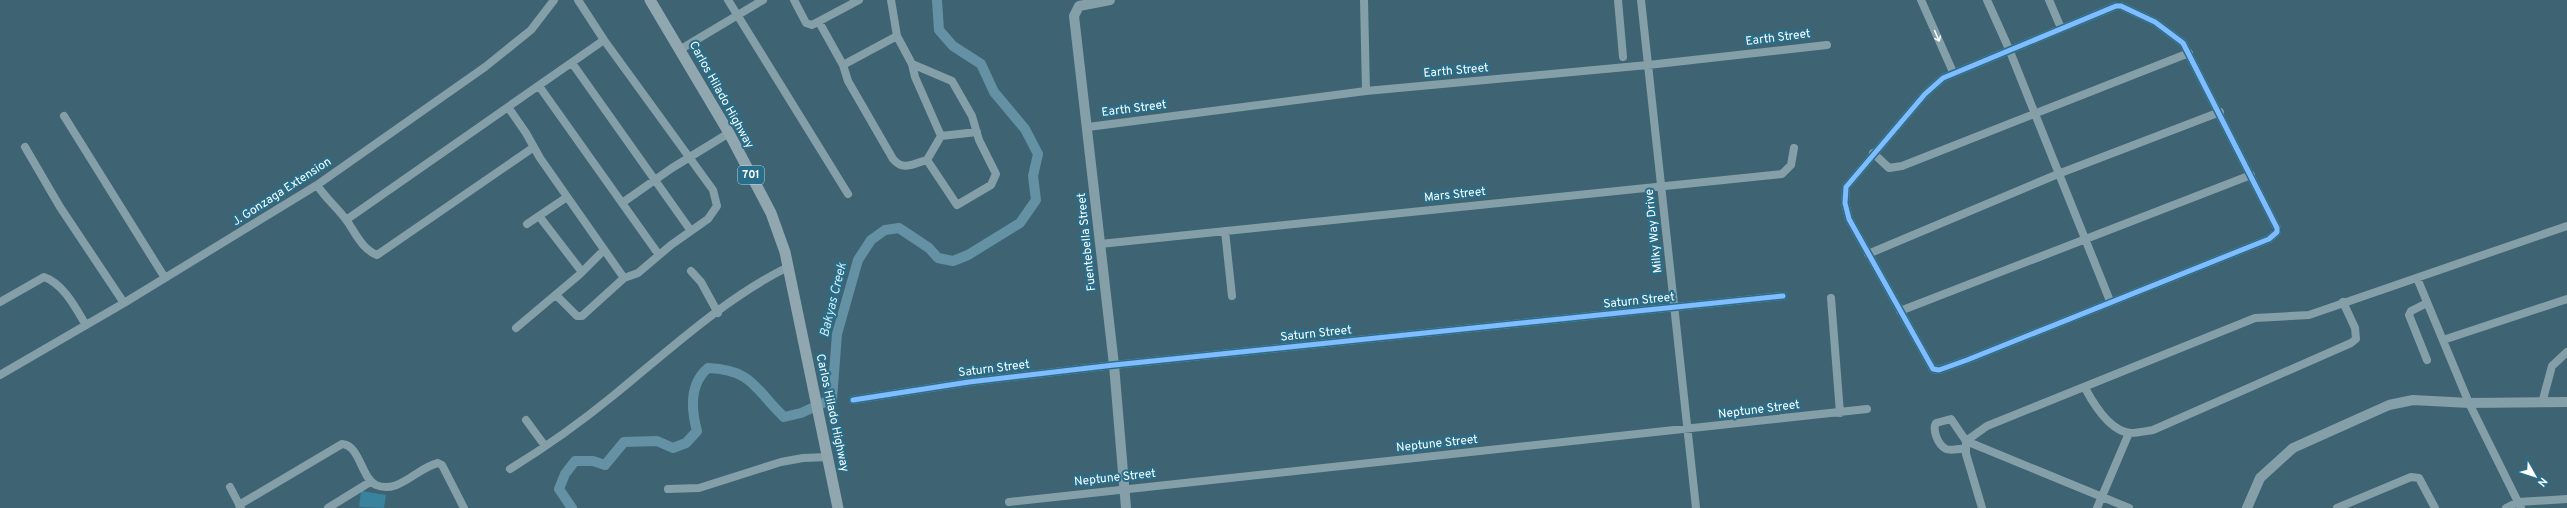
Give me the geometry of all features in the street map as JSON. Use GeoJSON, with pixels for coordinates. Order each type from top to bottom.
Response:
{"type":"FeatureCollection","features":[{"type":"Feature","properties":{"kind":"main road","name":"Carlos Hilado Highway"},"geometry":{"type":"LineString","coordinates":[[650,0],[681,49],[729,133],[771,213],[788,267],[838,508]]}},
{"type":"Feature","properties":{"kind":"street","name":"J. Gonzaga Extension"},"geometry":{"type":"LineString","coordinates":[[0,375],[124,303],[317,185],[486,67],[531,30],[554,0]]}},
{"type":"Feature","properties":{"kind":"street"},"geometry":{"type":"LineString","coordinates":[[556,295],[579,317],[624,278],[638,273],[714,212],[717,199],[713,190],[691,157],[604,40],[578,0]]}},
{"type":"Feature","properties":{"kind":"street"},"geometry":{"type":"LineString","coordinates":[[728,0],[848,194]]}},
{"type":"Feature","properties":{"kind":"street"},"geometry":{"type":"LineString","coordinates":[[681,49],[737,14],[763,0]]}},
{"type":"Feature","properties":{"kind":"street"},"geometry":{"type":"LineString","coordinates":[[794,0],[806,23],[812,25],[859,0]]}},
{"type":"Feature","properties":{"kind":"street"},"geometry":{"type":"LineString","coordinates":[[819,22],[843,65],[848,81],[898,165],[906,167],[927,160],[941,136],[937,122],[915,77],[912,64],[898,36],[891,0]]}},
{"type":"Feature","properties":{"kind":"street","name":"Fuentebella Street"},"geometry":{"type":"LineString","coordinates":[[1110,0],[1083,4],[1075,12],[1114,365],[1126,508]]}},
{"type":"Feature","properties":{"kind":"street"},"geometry":{"type":"LineString","coordinates":[[1364,0],[1366,91]]}},
{"type":"Feature","properties":{"kind":"street"},"geometry":{"type":"LineString","coordinates":[[1618,0],[1623,57]]}},
{"type":"Feature","properties":{"kind":"street","name":"Milky Way Drive"},"geometry":{"type":"LineString","coordinates":[[1641,0],[1662,187],[1686,430],[1696,508]]}},
{"type":"Feature","properties":{"kind":"street"},"geometry":{"type":"LineString","coordinates":[[1921,0],[1953,72]]}},
{"type":"Feature","properties":{"kind":"street"},"geometry":{"type":"LineString","coordinates":[[1987,0],[2035,112],[2084,240],[2110,301]]}},
{"type":"Feature","properties":{"kind":"street"},"geometry":{"type":"LineString","coordinates":[[2049,0],[2061,28]]}},
{"type":"Feature","properties":{"kind":"street"},"geometry":{"type":"LineString","coordinates":[[2114,3],[2155,22],[2175,36],[2189,53],[2277,228],[2274,236],[1939,370],[1929,366],[1849,219],[1845,196],[1846,187],[1873,153],[1933,86],[1953,72],[2061,28],[2114,3]]}},
{"type":"Feature","properties":{"kind":"street"},"geometry":{"type":"LineString","coordinates":[[843,65],[898,36]]}},
{"type":"Feature","properties":{"kind":"street"},"geometry":{"type":"LineString","coordinates":[[346,220],[604,40]]}},
{"type":"Feature","properties":{"kind":"street","name":"Earth Street"},"geometry":{"type":"LineString","coordinates":[[1088,127],[1366,91],[1648,65],[1827,45]]}},
{"type":"Feature","properties":{"kind":"street"},"geometry":{"type":"LineString","coordinates":[[1873,153],[1889,168],[1902,166],[2035,112],[2189,53]]}},
{"type":"Feature","properties":{"kind":"street"},"geometry":{"type":"LineString","coordinates":[[572,63],[691,231]]}},
{"type":"Feature","properties":{"kind":"street"},"geometry":{"type":"LineString","coordinates":[[912,64],[950,79],[972,116],[984,151],[995,170],[996,178],[991,185],[961,205],[955,203],[927,160]]}},
{"type":"Feature","properties":{"kind":"street"},"geometry":{"type":"LineString","coordinates":[[539,86],[659,255]]}},
{"type":"Feature","properties":{"kind":"street"},"geometry":{"type":"LineString","coordinates":[[508,107],[567,197],[624,278]]}},
{"type":"Feature","properties":{"kind":"street"},"geometry":{"type":"LineString","coordinates":[[1868,254],[2058,174],[2220,112]]}},
{"type":"Feature","properties":{"kind":"street"},"geometry":{"type":"LineString","coordinates":[[64,116],[165,278]]}},
{"type":"Feature","properties":{"kind":"street"},"geometry":{"type":"LineString","coordinates":[[941,136],[977,132]]}},
{"type":"Feature","properties":{"kind":"street"},"geometry":{"type":"LineString","coordinates":[[622,203],[729,133]]}},
{"type":"Feature","properties":{"kind":"street"},"geometry":{"type":"LineString","coordinates":[[25,147],[60,207],[124,303]]}},
{"type":"Feature","properties":{"kind":"street"},"geometry":{"type":"LineString","coordinates":[[317,185],[333,208],[346,220],[363,246],[377,255],[534,147]]}},
{"type":"Feature","properties":{"kind":"street","name":"Mars Street"},"geometry":{"type":"LineString","coordinates":[[1100,244],[1782,174],[1791,165],[1794,148]]}},
{"type":"Feature","properties":{"kind":"street"},"geometry":{"type":"LineString","coordinates":[[1900,312],[2251,174]]}},
{"type":"Feature","properties":{"kind":"street"},"geometry":{"type":"LineString","coordinates":[[527,224],[567,197]]}},
{"type":"Feature","properties":{"kind":"street"},"geometry":{"type":"LineString","coordinates":[[539,216],[582,272]]}},
{"type":"Feature","properties":{"kind":"street"},"geometry":{"type":"LineString","coordinates":[[1966,444],[1987,426],[2085,388],[2254,318],[2304,316],[2567,226]]}},
{"type":"Feature","properties":{"kind":"street"},"geometry":{"type":"LineString","coordinates":[[1225,231],[1232,296]]}},
{"type":"Feature","properties":{"kind":"street"},"geometry":{"type":"LineString","coordinates":[[516,328],[582,272],[604,250]]}},
{"type":"Feature","properties":{"kind":"street"},"geometry":{"type":"LineString","coordinates":[[510,469],[545,446],[613,396],[683,337],[767,277],[788,267]]}},
{"type":"Feature","properties":{"kind":"street"},"geometry":{"type":"LineString","coordinates":[[692,271],[701,282],[718,313]]}},
{"type":"Feature","properties":{"kind":"street"},"geometry":{"type":"LineString","coordinates":[[0,302],[44,277],[54,282],[71,301],[86,325]]}},
{"type":"Feature","properties":{"kind":"street"},"geometry":{"type":"LineString","coordinates":[[2417,278],[2469,403],[2519,505]]}},
{"type":"Feature","properties":{"kind":"street","name":"Saturn Street"},"geometry":{"type":"LineString","coordinates":[[853,400],[969,382],[1114,365],[1783,296]]}},
{"type":"Feature","properties":{"kind":"street"},"geometry":{"type":"LineString","coordinates":[[1831,298],[1840,413]]}},
{"type":"Feature","properties":{"kind":"street"},"geometry":{"type":"LineString","coordinates":[[2443,340],[2567,299]]}},
{"type":"Feature","properties":{"kind":"street"},"geometry":{"type":"LineString","coordinates":[[2085,388],[2100,415],[2129,433],[2153,430],[2351,343],[2356,339],[2357,333],[2344,302]]}},
{"type":"Feature","properties":{"kind":"street"},"geometry":{"type":"LineString","coordinates":[[2427,303],[2411,311],[2409,315],[2427,360]]}},
{"type":"Feature","properties":{"kind":"street"},"geometry":{"type":"LineString","coordinates":[[2542,403],[2552,366],[2567,352]]}},
{"type":"Feature","properties":{"kind":"street"},"geometry":{"type":"LineString","coordinates":[[2247,508],[2260,478],[2280,458],[2308,440],[2401,402],[2567,402]]}},
{"type":"Feature","properties":{"kind":"street","name":"Neptune Street"},"geometry":{"type":"LineString","coordinates":[[1009,502],[1686,430],[1867,409]]}},
{"type":"Feature","properties":{"kind":"street"},"geometry":{"type":"LineString","coordinates":[[526,420],[545,446]]}},
{"type":"Feature","properties":{"kind":"street"},"geometry":{"type":"LineString","coordinates":[[2097,508],[2129,433]]}},
{"type":"Feature","properties":{"kind":"street"},"geometry":{"type":"LineString","coordinates":[[230,487],[240,506],[342,444],[351,448],[370,482],[382,487],[396,485],[438,463],[442,465],[464,508]]}},
{"type":"Feature","properties":{"kind":"street"},"geometry":{"type":"LineString","coordinates":[[1966,444],[2129,508]]}},
{"type":"Feature","properties":{"kind":"street"},"geometry":{"type":"LineString","coordinates":[[1966,444],[1982,508]]}},
{"type":"Feature","properties":{"kind":"street"},"geometry":{"type":"LineString","coordinates":[[668,490],[699,488],[781,462],[803,458],[828,457]]}},
{"type":"Feature","properties":{"kind":"street"},"geometry":{"type":"LineString","coordinates":[[2337,508],[2411,477],[2419,478],[2435,508]]}},
{"type":"Feature","properties":{"kind":"street"},"geometry":{"type":"LineString","coordinates":[[328,508],[370,482]]}},
{"type":"Feature","properties":{"kind":"street"},"geometry":{"type":"LineString","coordinates":[[2506,508],[2567,499]]}},
{"type":"Feature","properties":{"kind":"shaded area"},"geometry":{"type":"Polygon","coordinates":[[[361,491],[386,495],[384,508],[359,507],[361,491]]]}},
{"type":"Feature","properties":{"kind":"waterway","name":"Bakyas Creek"},"geometry":{"type":"LineString","coordinates":[[572,508],[559,489],[565,474],[575,461],[593,461],[605,465],[624,442],[657,441],[673,448],[686,443],[697,431],[693,397],[697,382],[708,368],[723,370],[745,377],[784,417],[801,413],[832,399],[837,334],[858,260],[871,240],[885,230],[899,228],[929,248],[938,258],[953,261],[968,255],[1020,223],[1036,200],[1033,176],[1038,154],[1025,129],[994,92],[981,64],[953,46],[939,30],[937,0]]}},
{"type":"Feature","properties":{"kind":"cycle path"},"geometry":{"type":"LineString","coordinates":[[2116,6],[2121,6],[2155,22],[2183,43],[2277,228],[2277,232],[2269,239],[1967,360],[1939,370],[1933,369],[1849,219],[1845,203],[1846,187],[1925,94],[1943,78],[2116,6]]}},
{"type":"Feature","properties":{"kind":"cycle path"},"geometry":{"type":"LineString","coordinates":[[853,400],[969,382],[1114,365],[1783,296]]}}]}
